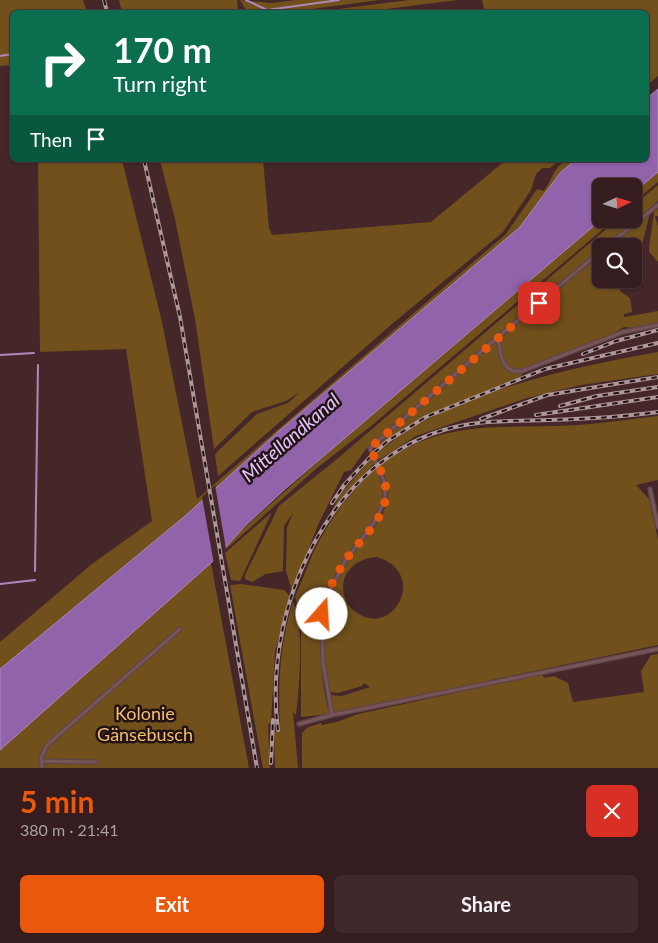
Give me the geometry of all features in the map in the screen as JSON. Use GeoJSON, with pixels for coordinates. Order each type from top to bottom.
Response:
{"type":"FeatureCollection","features":[{"type":"Feature","properties":{"kind":"lane"},"geometry":{"type":"LineString","coordinates":[[617,238],[658,205]]}},
{"type":"Feature","properties":{"kind":"lane"},"geometry":{"type":"LineString","coordinates":[[332,716],[323,662],[322,614],[325,599],[345,562],[373,524],[385,500],[385,484],[370,448],[592,259]]}},
{"type":"Feature","properties":{"kind":"lane"},"geometry":{"type":"LineString","coordinates":[[498,337],[501,359],[507,369],[513,373],[522,372],[623,332],[658,325]]}},
{"type":"Feature","properties":{"kind":"lane"},"geometry":{"type":"LineString","coordinates":[[650,488],[658,527]]}},
{"type":"Feature","properties":{"kind":"lane"},"geometry":{"type":"LineString","coordinates":[[42,768],[43,751],[47,745],[180,629]]}},
{"type":"Feature","properties":{"kind":"lane"},"geometry":{"type":"LineString","coordinates":[[299,724],[658,649]]}},
{"type":"Feature","properties":{"kind":"lane"},"geometry":{"type":"LineString","coordinates":[[42,761],[96,762]]}},
{"type":"Feature","properties":{"kind":"green space"},"geometry":{"type":"Polygon","coordinates":[[[0,0],[83,0],[86,10],[10,10],[10,65],[0,66],[0,0]]]}},
{"type":"Feature","properties":{"kind":"green space"},"geometry":{"type":"Polygon","coordinates":[[[119,0],[237,0],[238,10],[122,10],[119,0]]]}},
{"type":"Feature","properties":{"kind":"green space"},"geometry":{"type":"Polygon","coordinates":[[[240,0],[271,3],[296,0],[380,0],[304,10],[246,10],[240,0]]]}},
{"type":"Feature","properties":{"kind":"green space"},"geometry":{"type":"Polygon","coordinates":[[[409,0],[458,0],[379,10],[331,10],[409,0]]]}},
{"type":"Feature","properties":{"kind":"green space"},"geometry":{"type":"Polygon","coordinates":[[[482,0],[658,0],[658,76],[649,84],[649,10],[484,10],[482,0]]]}},
{"type":"Feature","properties":{"kind":"green space"},"geometry":{"type":"Polygon","coordinates":[[[38,162],[122,162],[162,322],[197,499],[506,234],[537,189],[544,191],[559,166],[566,162],[573,162],[560,173],[521,227],[279,431],[185,516],[0,669],[0,642],[92,564],[152,521],[126,349],[40,352],[38,162]]]}},
{"type":"Feature","properties":{"kind":"green space"},"geometry":{"type":"Polygon","coordinates":[[[161,162],[263,162],[269,228],[272,235],[431,222],[504,162],[557,162],[550,168],[542,168],[536,174],[531,190],[503,232],[392,324],[218,476],[215,455],[218,451],[257,414],[288,403],[300,392],[286,401],[252,412],[214,449],[195,319],[175,219],[161,162]]]}},
{"type":"Feature","properties":{"kind":"green space"},"geometry":{"type":"Polygon","coordinates":[[[658,172],[658,182],[642,195],[642,185],[658,172]]]}},
{"type":"Feature","properties":{"kind":"green space"},"geometry":{"type":"Polygon","coordinates":[[[658,185],[658,201],[642,215],[642,198],[658,185]]]}},
{"type":"Feature","properties":{"kind":"green space"},"geometry":{"type":"Polygon","coordinates":[[[658,209],[658,216],[655,216],[658,226],[658,262],[649,252],[649,248],[654,212],[658,209]]]}},
{"type":"Feature","properties":{"kind":"green space"},"geometry":{"type":"Polygon","coordinates":[[[650,213],[642,245],[642,238],[620,238],[632,228],[642,228],[642,220],[650,213]]]}},
{"type":"Feature","properties":{"kind":"green space"},"geometry":{"type":"Polygon","coordinates":[[[592,228],[604,228],[371,426],[317,468],[224,551],[225,545],[342,440],[592,228]]]}},
{"type":"Feature","properties":{"kind":"green space"},"geometry":{"type":"Polygon","coordinates":[[[607,228],[626,228],[614,238],[596,238],[607,228]]]}},
{"type":"Feature","properties":{"kind":"green space"},"geometry":{"type":"Polygon","coordinates":[[[592,241],[592,257],[490,343],[492,345],[500,339],[592,261],[592,288],[620,288],[620,291],[630,298],[632,312],[624,314],[624,317],[658,311],[658,323],[634,328],[624,327],[609,336],[521,371],[522,376],[421,418],[373,450],[412,411],[366,449],[351,470],[344,472],[318,525],[292,591],[286,571],[287,528],[293,513],[284,526],[283,571],[266,574],[252,582],[245,579],[245,575],[279,506],[337,459],[592,241]]]}},
{"type":"Feature","properties":{"kind":"green space"},"geometry":{"type":"Polygon","coordinates":[[[658,352],[658,374],[581,385],[527,398],[416,436],[379,460],[376,455],[403,434],[435,416],[471,400],[548,375],[658,352]]]}},
{"type":"Feature","properties":{"kind":"green space"},"geometry":{"type":"Polygon","coordinates":[[[658,416],[658,480],[636,485],[649,499],[658,539],[658,645],[335,713],[331,707],[329,695],[342,696],[370,687],[364,683],[362,686],[338,693],[330,692],[322,634],[324,611],[336,581],[346,563],[383,514],[388,487],[379,466],[403,450],[427,439],[451,432],[499,427],[578,425],[658,416]],[[377,557],[363,560],[351,568],[344,580],[343,587],[346,600],[352,609],[370,618],[383,617],[393,610],[400,600],[403,588],[401,576],[393,565],[377,557]]]}},
{"type":"Feature","properties":{"kind":"green space"},"geometry":{"type":"Polygon","coordinates":[[[372,458],[375,463],[344,495],[318,537],[341,493],[372,458]]]}},
{"type":"Feature","properties":{"kind":"green space"},"geometry":{"type":"Polygon","coordinates":[[[376,469],[383,495],[381,506],[371,526],[337,571],[321,610],[322,674],[330,714],[301,717],[301,615],[295,597],[314,551],[326,528],[357,486],[376,469]]]}},
{"type":"Feature","properties":{"kind":"green space"},"geometry":{"type":"Polygon","coordinates":[[[272,512],[240,581],[231,580],[225,553],[272,512]]]}},
{"type":"Feature","properties":{"kind":"green space","name":"Kolonie Gänsebusch"},"geometry":{"type":"Polygon","coordinates":[[[211,563],[249,768],[0,768],[0,750],[211,563]]]}},
{"type":"Feature","properties":{"kind":"green space"},"geometry":{"type":"Polygon","coordinates":[[[241,584],[284,590],[290,596],[275,652],[271,723],[268,724],[270,768],[263,768],[230,585],[241,584]]]}},
{"type":"Feature","properties":{"kind":"green space"},"geometry":{"type":"Polygon","coordinates":[[[293,602],[297,613],[300,641],[300,673],[296,715],[293,712],[298,768],[275,768],[274,732],[280,731],[280,666],[288,618],[293,602]]]}},
{"type":"Feature","properties":{"kind":"green space"},"geometry":{"type":"Polygon","coordinates":[[[658,654],[658,768],[302,768],[302,733],[308,727],[321,723],[322,725],[337,722],[358,714],[542,674],[544,678],[554,676],[568,683],[573,702],[644,692],[641,671],[651,655],[658,654]]]}},
{"type":"Feature","properties":{"kind":"water","name":"Mittellandkanal"},"geometry":{"type":"Polygon","coordinates":[[[658,89],[658,172],[642,185],[642,178],[592,178],[592,228],[285,489],[246,525],[211,563],[0,750],[0,669],[185,516],[279,431],[520,227],[560,173],[573,162],[649,162],[649,96],[658,89]]]}},
{"type":"Feature","properties":{"kind":"pier"},"geometry":{"type":"Polygon","coordinates":[[[215,485],[226,549],[214,564],[202,497],[215,485]]]}},
{"type":"Feature","properties":{"kind":"waterway"},"geometry":{"type":"LineString","coordinates":[[246,0],[267,10],[339,0]]}},
{"type":"Feature","properties":{"kind":"waterway"},"geometry":{"type":"LineString","coordinates":[[0,56],[10,54]]}},
{"type":"Feature","properties":{"kind":"waterway"},"geometry":{"type":"LineString","coordinates":[[0,355],[34,353]]}},
{"type":"Feature","properties":{"kind":"waterway"},"geometry":{"type":"LineString","coordinates":[[35,571],[38,365]]}},
{"type":"Feature","properties":{"kind":"waterway"},"geometry":{"type":"LineString","coordinates":[[0,584],[35,580]]}},
{"type":"Feature","properties":{"kind":"railway"},"geometry":{"type":"LineString","coordinates":[[104,0],[106,10]]}},
{"type":"Feature","properties":{"kind":"railway"},"geometry":{"type":"LineString","coordinates":[[144,162],[180,317],[257,768]]}},
{"type":"Feature","properties":{"kind":"railway"},"geometry":{"type":"LineString","coordinates":[[583,354],[616,341],[658,330]]}},
{"type":"Feature","properties":{"kind":"railway"},"geometry":{"type":"LineString","coordinates":[[332,503],[345,484],[373,454],[389,440],[426,417],[545,369],[658,343]]}},
{"type":"Feature","properties":{"kind":"railway"},"geometry":{"type":"LineString","coordinates":[[481,419],[547,395],[658,377]]}},
{"type":"Feature","properties":{"kind":"railway"},"geometry":{"type":"LineString","coordinates":[[560,406],[597,396],[658,387]]}},
{"type":"Feature","properties":{"kind":"railway"},"geometry":{"type":"LineString","coordinates":[[536,415],[658,397]]}},
{"type":"Feature","properties":{"kind":"railway"},"geometry":{"type":"LineString","coordinates":[[278,730],[276,684],[281,637],[294,589],[313,545],[339,504],[372,470],[411,443],[455,427],[490,422],[590,418],[658,412]]}},
{"type":"Feature","properties":{"kind":"railway"},"geometry":{"type":"LineString","coordinates":[[271,763],[273,720]]}},
{"type":"Feature","properties":{"kind":"route"},"geometry":{"type":"LineString","coordinates":[[322,614],[325,599],[345,562],[380,514],[385,500],[385,484],[370,448],[384,438],[539,303]]}}]}
